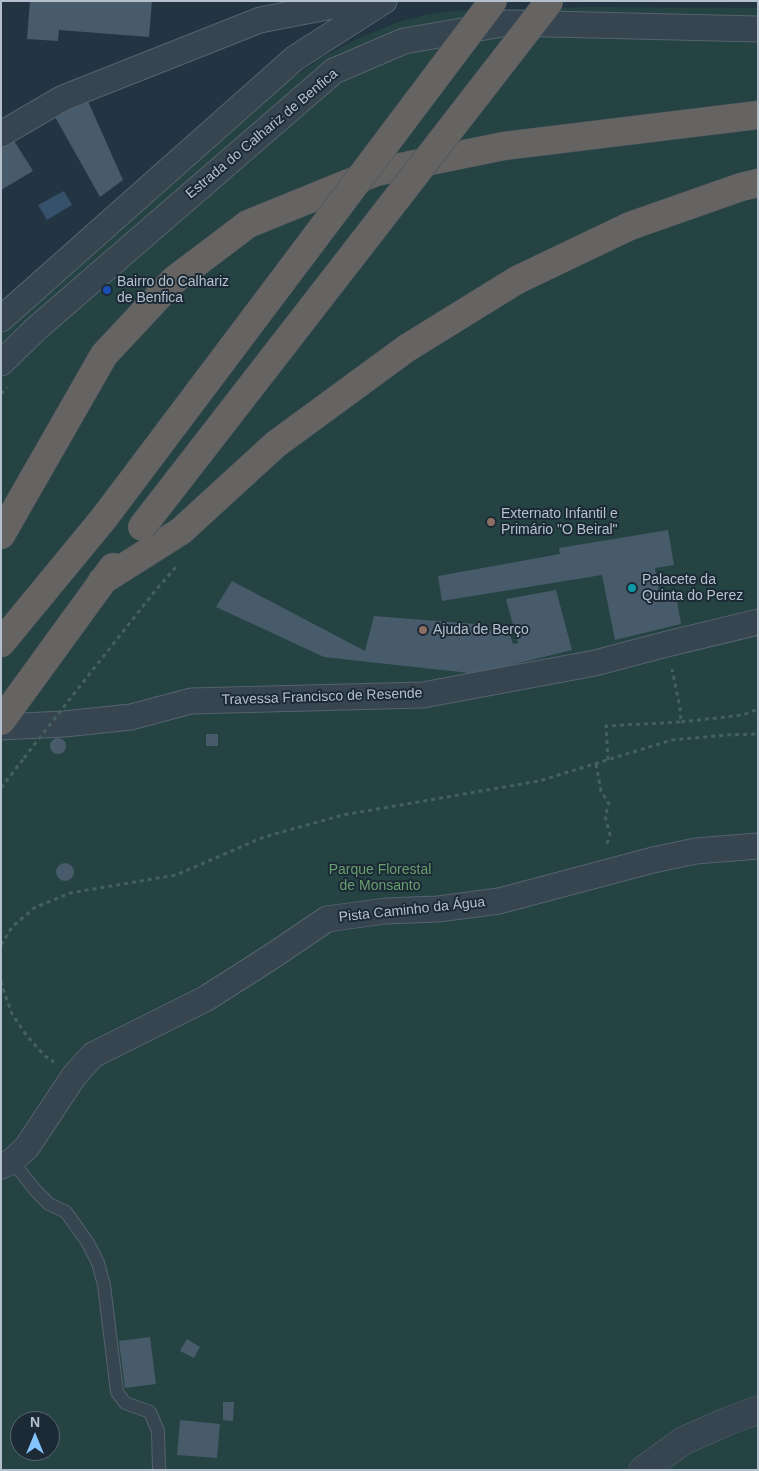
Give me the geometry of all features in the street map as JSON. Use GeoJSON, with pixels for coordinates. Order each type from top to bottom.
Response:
{"type":"FeatureCollection","features":[{"type":"Feature","properties":{"kind":"highway"},"geometry":{"type":"LineString","coordinates":[[1,643],[104,518],[493,1]]}},
{"type":"Feature","properties":{"kind":"highway"},"geometry":{"type":"LineString","coordinates":[[5,718],[142,527],[550,1]]}},
{"type":"Feature","properties":{"kind":"highway"},"geometry":{"type":"LineString","coordinates":[[1,535],[104,355],[174,280],[248,224],[376,172],[504,146],[758,115]]}},
{"type":"Feature","properties":{"kind":"highway"},"geometry":{"type":"LineString","coordinates":[[102,581],[180,531],[276,444],[407,348],[517,280],[630,226],[741,187],[758,183]]}},
{"type":"Feature","properties":{"kind":"street"},"geometry":{"type":"LineString","coordinates":[[1,134],[63,98],[260,20],[358,1]]}},
{"type":"Feature","properties":{"kind":"street"},"geometry":{"type":"LineString","coordinates":[[1,319],[295,58],[384,1]]}},
{"type":"Feature","properties":{"kind":"street","name":"Estrada do Calhariz de Benfica"},"geometry":{"type":"LineString","coordinates":[[1,363],[36,328],[334,71],[404,41],[508,22],[758,29]]}},
{"type":"Feature","properties":{"kind":"street","name":"Travessa Francisco de Resende"},"geometry":{"type":"LineString","coordinates":[[5,718],[64,724],[131,717],[191,701],[423,695],[595,663],[758,622]]}},
{"type":"Feature","properties":{"kind":"street","name":"Pista Caminho da Água"},"geometry":{"type":"LineString","coordinates":[[7,1164],[27,1146],[74,1076],[93,1055],[205,999],[327,919],[385,911],[438,909],[499,901],[653,860],[696,851],[758,846]]}},
{"type":"Feature","properties":{"kind":"street"},"geometry":{"type":"LineString","coordinates":[[643,1470],[683,1441],[758,1410]]}},
{"type":"Feature","properties":{"kind":"lane"},"geometry":{"type":"LineString","coordinates":[[7,1164],[49,1204],[66,1212],[88,1243],[98,1263],[104,1285],[117,1392],[125,1403],[150,1412],[158,1431],[159,1470]]}},
{"type":"Feature","properties":{"kind":"path"},"geometry":{"type":"LineString","coordinates":[[1,788],[155,591],[179,564]]}},
{"type":"Feature","properties":{"kind":"path"},"geometry":{"type":"LineString","coordinates":[[666,644],[680,708],[681,722]]}},
{"type":"Feature","properties":{"kind":"path"},"geometry":{"type":"LineString","coordinates":[[608,760],[606,726],[681,722],[743,715],[758,709]]}},
{"type":"Feature","properties":{"kind":"path"},"geometry":{"type":"LineString","coordinates":[[1,945],[12,927],[34,908],[70,893],[176,875],[264,837],[342,816],[539,781],[672,740],[758,734]]}},
{"type":"Feature","properties":{"kind":"path"},"geometry":{"type":"LineString","coordinates":[[596,764],[600,791],[609,804],[605,816],[610,835],[602,874]]}},
{"type":"Feature","properties":{"kind":"path"},"geometry":{"type":"LineString","coordinates":[[1,981],[12,1014],[27,1036],[45,1056],[74,1076]]}},
{"type":"Feature","properties":{"kind":"green space","name":"Parque Florestal de Monsanto"},"geometry":{"type":"Polygon","coordinates":[[[592,7],[758,8],[758,1470],[1,1470],[1,335],[287,82],[321,58],[357,39],[398,22],[429,14],[463,10],[592,7]]]}},
{"type":"Feature","properties":{"kind":"water"},"geometry":{"type":"Polygon","coordinates":[[[64,191],[72,205],[47,220],[38,205],[64,191]]]}},
{"type":"Feature","properties":{"kind":"building"},"geometry":{"type":"Polygon","coordinates":[[[30,1],[152,1],[149,37],[59,30],[58,41],[27,39],[30,1]]]}},
{"type":"Feature","properties":{"kind":"building"},"geometry":{"type":"Polygon","coordinates":[[[87,99],[123,180],[100,197],[54,115],[87,99]]]}},
{"type":"Feature","properties":{"kind":"building"},"geometry":{"type":"Polygon","coordinates":[[[11,136],[33,171],[1,190],[1,142],[11,136]]]}},
{"type":"Feature","properties":{"kind":"building","name":"Palacete da Quinta do Perez"},"geometry":{"type":"Polygon","coordinates":[[[668,530],[674,565],[655,568],[660,599],[676,596],[681,624],[615,640],[602,575],[442,601],[438,576],[560,554],[559,548],[668,530]]]}},
{"type":"Feature","properties":{"kind":"building","name":"Ajuda de Berço"},"geometry":{"type":"Polygon","coordinates":[[[232,581],[365,651],[374,616],[475,624],[474,634],[507,625],[513,644],[518,643],[506,599],[556,590],[572,650],[487,671],[469,673],[324,657],[216,607],[232,581]]]}},
{"type":"Feature","properties":{"kind":"building"},"geometry":{"type":"Polygon","coordinates":[[[206,734],[218,734],[218,746],[206,746],[206,734]]]}},
{"type":"Feature","properties":{"kind":"building"},"geometry":{"type":"Polygon","coordinates":[[[55,738],[61,738],[66,743],[64,752],[55,754],[50,749],[50,743],[55,738]]]}},
{"type":"Feature","properties":{"kind":"building"},"geometry":{"type":"Polygon","coordinates":[[[61,863],[69,863],[74,868],[72,879],[61,881],[56,876],[56,868],[61,863]]]}},
{"type":"Feature","properties":{"kind":"building"},"geometry":{"type":"Polygon","coordinates":[[[150,1337],[156,1384],[125,1388],[119,1341],[150,1337]]]}},
{"type":"Feature","properties":{"kind":"building"},"geometry":{"type":"Polygon","coordinates":[[[187,1339],[200,1347],[194,1358],[180,1351],[187,1339]]]}},
{"type":"Feature","properties":{"kind":"building"},"geometry":{"type":"Polygon","coordinates":[[[223,1402],[234,1402],[233,1421],[223,1420],[223,1402]]]}},
{"type":"Feature","properties":{"kind":"building"},"geometry":{"type":"Polygon","coordinates":[[[180,1420],[220,1424],[217,1458],[177,1455],[180,1420]]]}},
{"type":"Feature","properties":{"kind":"place","name":"Bairro do Calhariz de Benfica"},"geometry":{"type":"Point","coordinates":[107,290]}},
{"type":"Feature","properties":{"kind":"place","name":"Externato Infantil e Primário \"O Beiral\""},"geometry":{"type":"Point","coordinates":[491,522]}},
{"type":"Feature","properties":{"kind":"place","name":"Palacete da Quinta do Perez"},"geometry":{"type":"Point","coordinates":[632,588]}},
{"type":"Feature","properties":{"kind":"place","name":"Ajuda de Berço"},"geometry":{"type":"Point","coordinates":[423,630]}}]}
